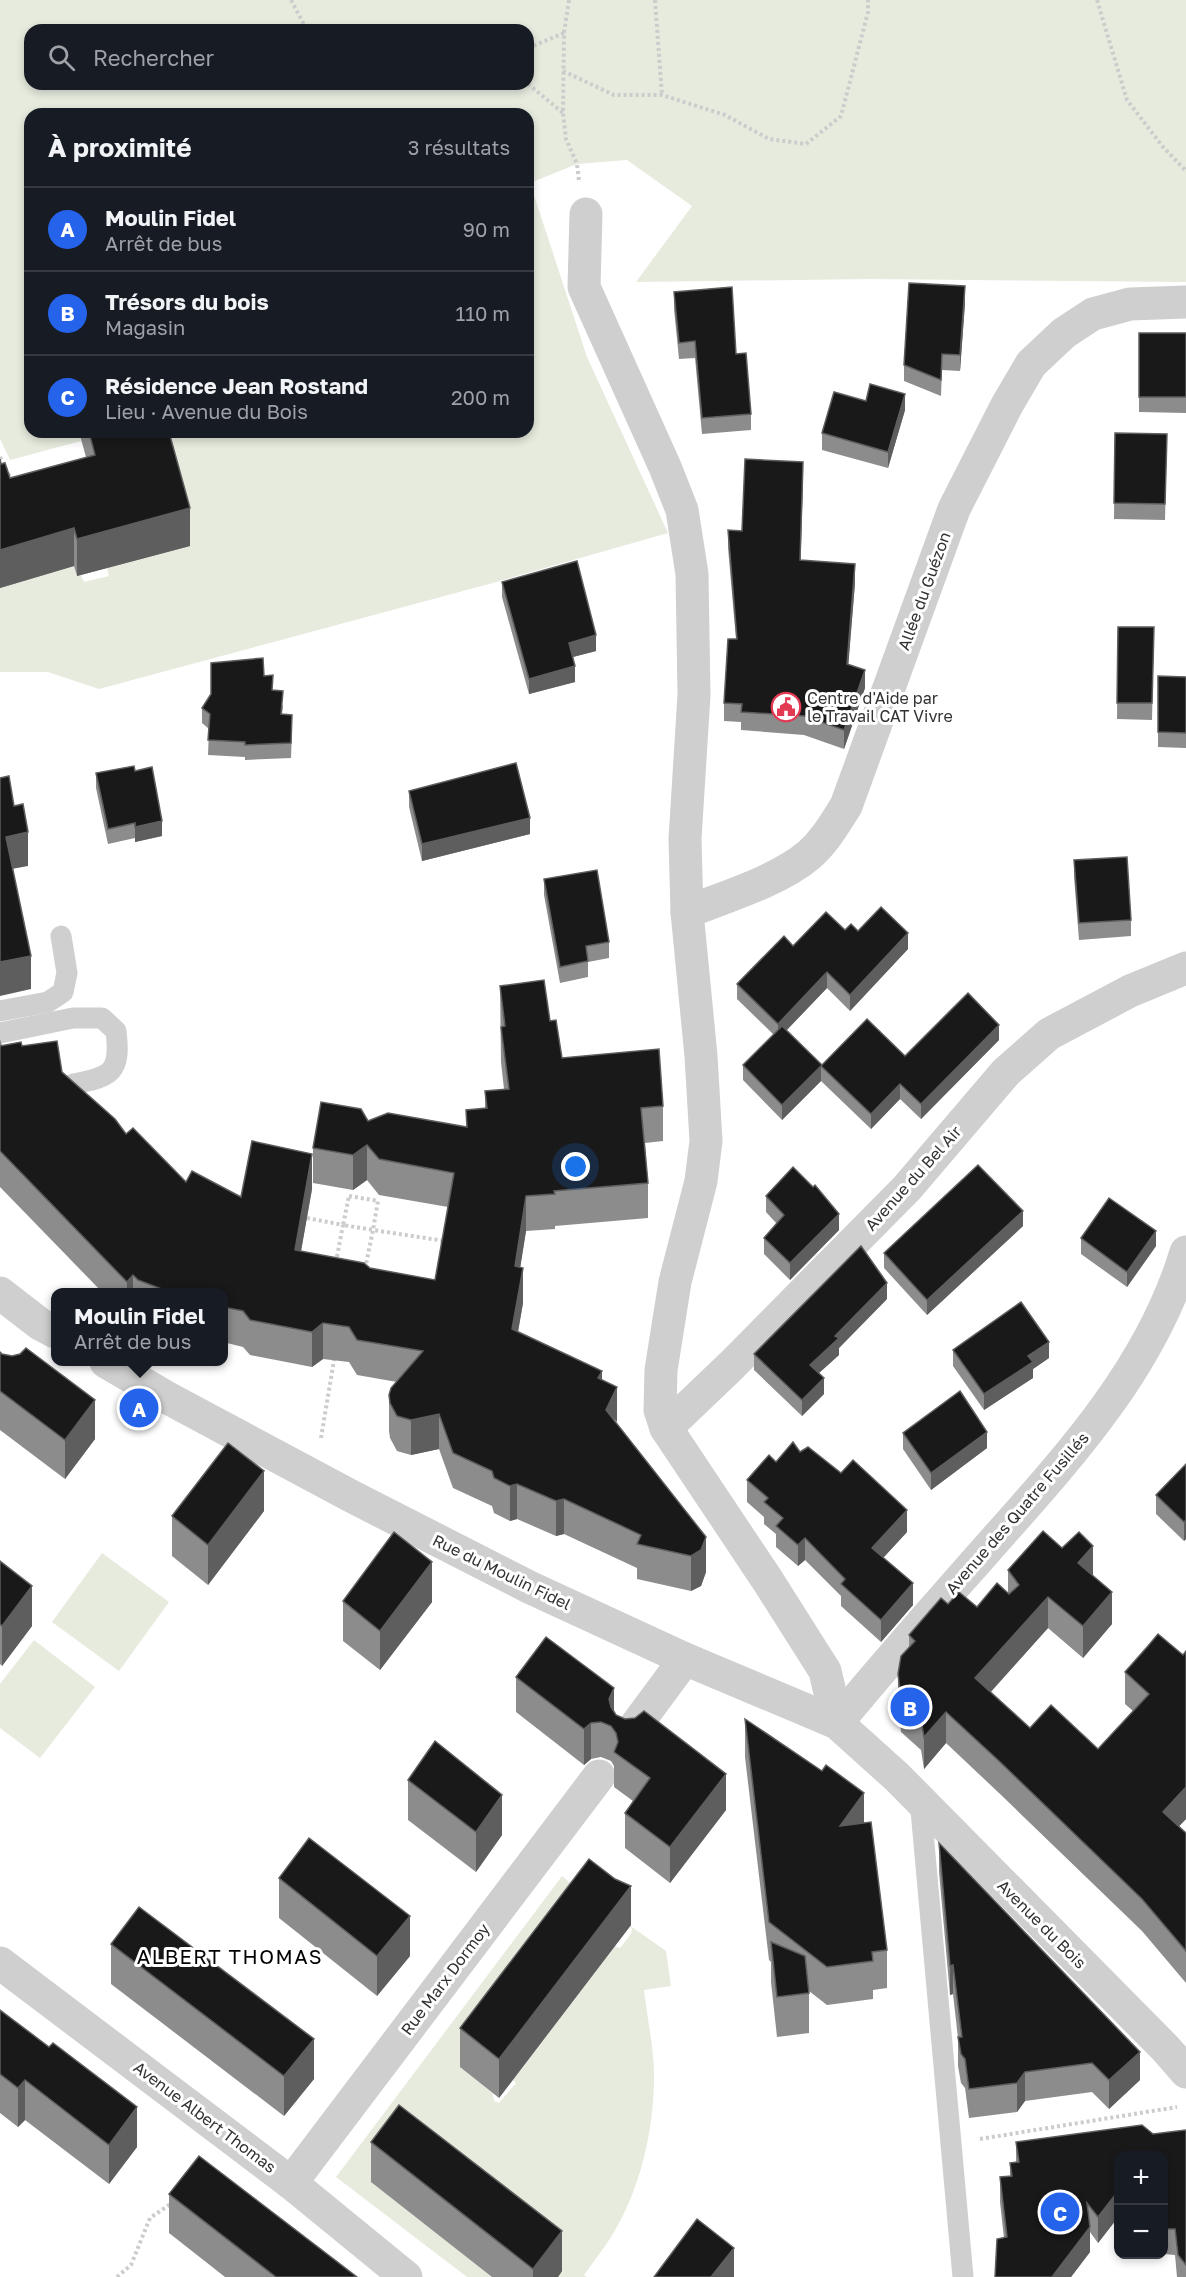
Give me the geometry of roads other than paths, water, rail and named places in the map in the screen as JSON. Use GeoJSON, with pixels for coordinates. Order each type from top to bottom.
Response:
{"type":"FeatureCollection","features":[{"type":"Feature","properties":{"kind":"street"},"geometry":{"type":"LineString","coordinates":[[586,214],[584,286],[682,510],[692,574],[694,695],[685,839],[687,912],[701,1056],[706,1141],[701,1181],[675,1282],[661,1370],[660,1410],[666,1428],[825,1671],[837,1723]]}},
{"type":"Feature","properties":{"kind":"street","name":"Allée du Guézon"},"geometry":{"type":"LineString","coordinates":[[687,912],[768,880],[809,855],[827,836],[840,816],[846,806],[954,509],[1007,405],[1031,364],[1064,333],[1093,314],[1130,304],[1186,302]]}},
{"type":"Feature","properties":{"kind":"street","name":"Avenue du Bel Air"},"geometry":{"type":"LineString","coordinates":[[666,1428],[732,1365],[907,1188],[1006,1072],[1049,1034],[1131,991],[1186,968]]}},
{"type":"Feature","properties":{"kind":"street","name":"Avenue des Quatre Fusillés"},"geometry":{"type":"LineString","coordinates":[[837,1723],[889,1659],[1062,1466],[1122,1386],[1151,1338],[1180,1272],[1186,1252]]}},
{"type":"Feature","properties":{"kind":"street"},"geometry":{"type":"LineString","coordinates":[[0,1293],[41,1335]]}},
{"type":"Feature","properties":{"kind":"street","name":"Rue du Moulin Fidel"},"geometry":{"type":"LineString","coordinates":[[113,1366],[166,1397],[508,1576],[685,1659],[837,1723],[908,1788]]}},
{"type":"Feature","properties":{"kind":"street"},"geometry":{"type":"LineString","coordinates":[[628,1736],[685,1659]]}},
{"type":"Feature","properties":{"kind":"street","name":"Rue Marx Dormoy"},"geometry":{"type":"LineString","coordinates":[[291,2182],[599,1776]]}},
{"type":"Feature","properties":{"kind":"street","name":"Avenue du Bois"},"geometry":{"type":"LineString","coordinates":[[908,1788],[1186,2072]]}},
{"type":"Feature","properties":{"kind":"street","name":"Avenue Albert Thomas"},"geometry":{"type":"LineString","coordinates":[[2,1970],[291,2182],[406,2277]]}},
{"type":"Feature","properties":{"kind":"lane"},"geometry":{"type":"LineString","coordinates":[[0,1011],[48,1002],[63,992],[67,973],[62,936]]}},
{"type":"Feature","properties":{"kind":"lane"},"geometry":{"type":"LineString","coordinates":[[0,1033],[73,1018],[102,1018],[116,1031],[119,1053],[113,1070],[97,1080],[73,1084]]}},
{"type":"Feature","properties":{"kind":"lane"},"geometry":{"type":"LineString","coordinates":[[908,1788],[950,2144],[963,2277]]}},
{"type":"Feature","properties":{"kind":"place","name":"Centre d'Aide par le Travail CAT Vivre"},"geometry":{"type":"Point","coordinates":[786,707]}},
{"type":"Feature","properties":{"kind":"place","name":"Moulin Fidel"},"geometry":{"type":"Point","coordinates":[139,1408]}},
{"type":"Feature","properties":{"kind":"place","name":"Trésors du bois"},"geometry":{"type":"Point","coordinates":[910,1707]}},
{"type":"Feature","properties":{"kind":"place","name":"Résidence Jean Rostand"},"geometry":{"type":"Point","coordinates":[1060,2212]}},
{"type":"Feature","properties":{"kind":"district","name":"ALBERT THOMAS"},"geometry":{"type":"Point","coordinates":[230,1957]}}]}
